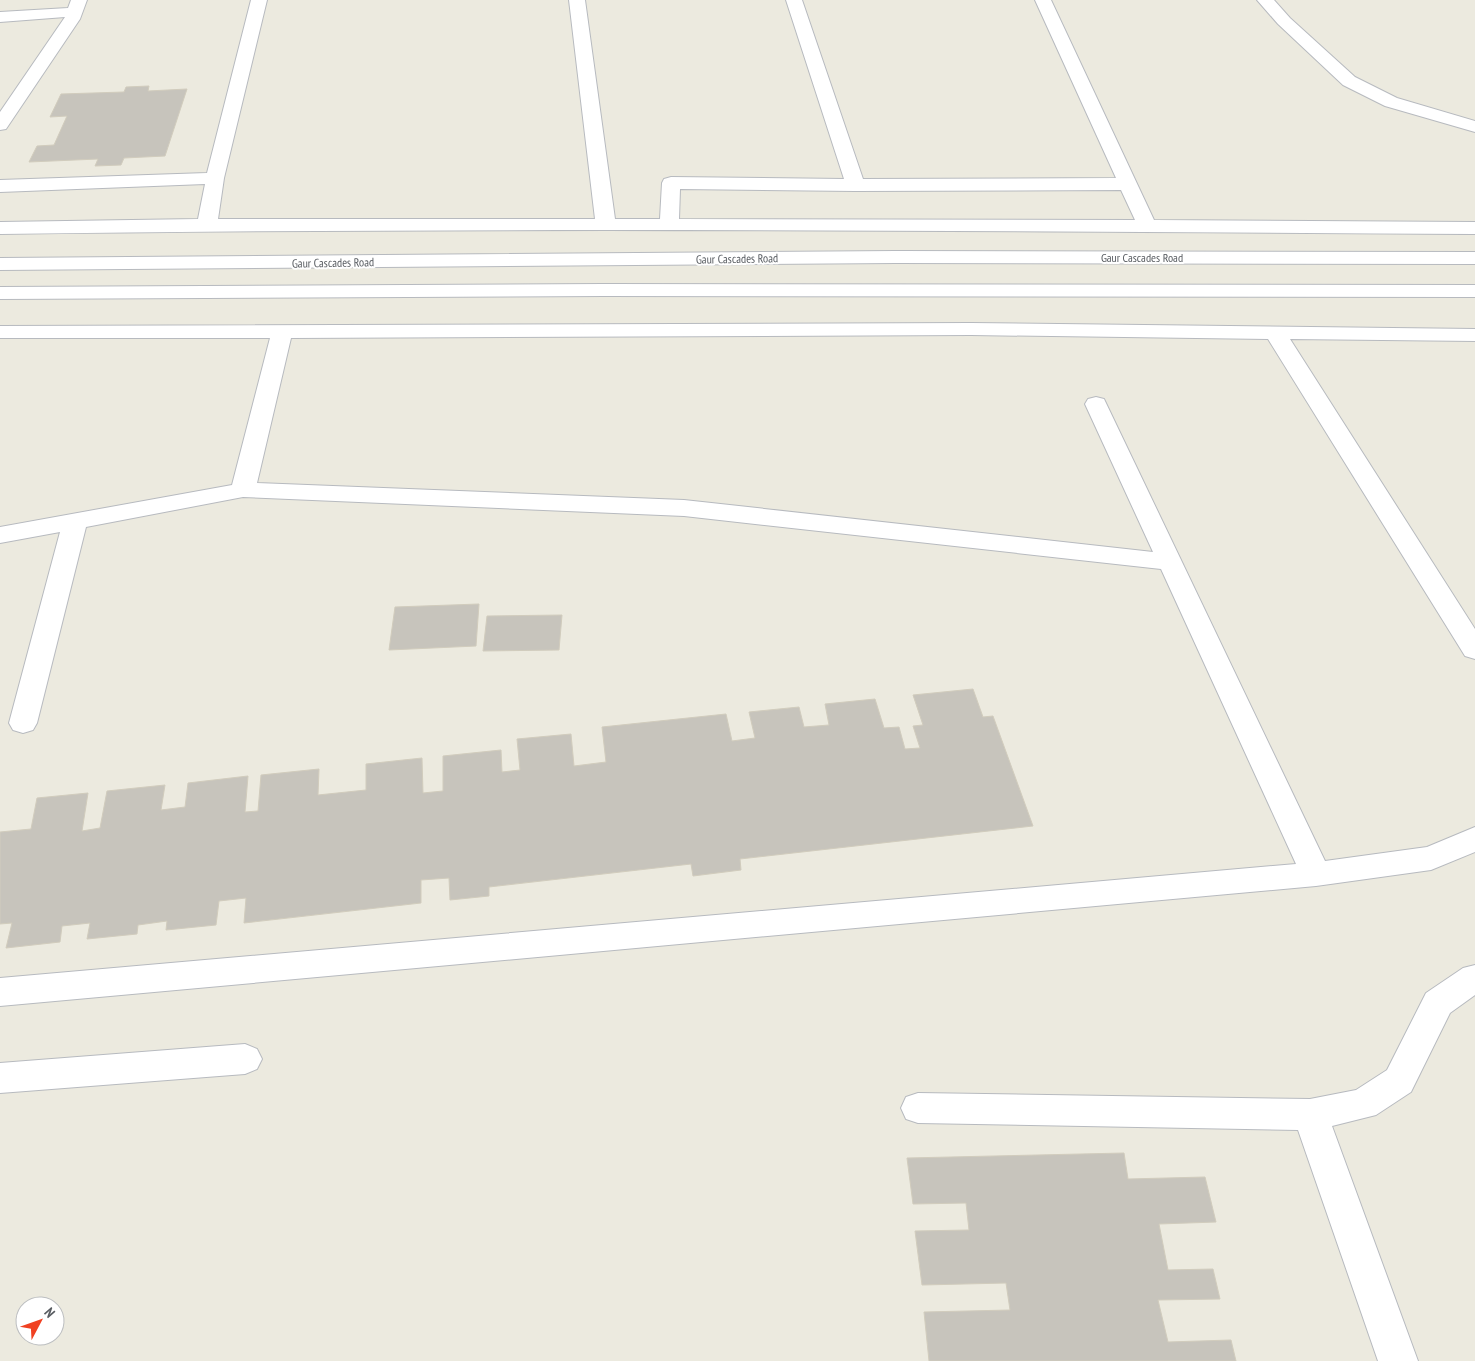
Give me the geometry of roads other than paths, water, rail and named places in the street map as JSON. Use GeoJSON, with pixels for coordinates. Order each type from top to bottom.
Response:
{"type":"FeatureCollection","features":[{"type":"Feature","properties":{"kind":"street"},"geometry":{"type":"LineString","coordinates":[[207,225],[215,178],[259,0]]}},
{"type":"Feature","properties":{"kind":"street"},"geometry":{"type":"LineString","coordinates":[[577,0],[606,226]]}},
{"type":"Feature","properties":{"kind":"street"},"geometry":{"type":"LineString","coordinates":[[794,0],[854,185]]}},
{"type":"Feature","properties":{"kind":"street"},"geometry":{"type":"LineString","coordinates":[[1043,0],[1147,226]]}},
{"type":"Feature","properties":{"kind":"street"},"geometry":{"type":"LineString","coordinates":[[1265,0],[1349,81],[1391,102],[1475,127]]}},
{"type":"Feature","properties":{"kind":"street"},"geometry":{"type":"LineString","coordinates":[[0,17],[76,6],[72,19],[7,104],[0,125]]}},
{"type":"Feature","properties":{"kind":"street"},"geometry":{"type":"LineString","coordinates":[[0,186],[215,178]]}},
{"type":"Feature","properties":{"kind":"street"},"geometry":{"type":"LineString","coordinates":[[669,226],[670,182],[854,185],[1128,184]]}},
{"type":"Feature","properties":{"kind":"street"},"geometry":{"type":"LineString","coordinates":[[0,228],[207,225],[890,225],[1475,228]]}},
{"type":"Feature","properties":{"kind":"street"},"geometry":{"type":"LineString","coordinates":[[890,225],[896,257]]}},
{"type":"Feature","properties":{"kind":"street","name":"Gaur Cascades Road"},"geometry":{"type":"LineString","coordinates":[[0,264],[896,257],[1475,258]]}},
{"type":"Feature","properties":{"kind":"street","name":"Gaur Cascades Road"},"geometry":{"type":"LineString","coordinates":[[0,293],[604,290],[1475,291]]}},
{"type":"Feature","properties":{"kind":"street"},"geometry":{"type":"LineString","coordinates":[[966,290],[971,329]]}},
{"type":"Feature","properties":{"kind":"street"},"geometry":{"type":"LineString","coordinates":[[0,332],[971,329],[1475,335]]}},
{"type":"Feature","properties":{"kind":"street"},"geometry":{"type":"LineString","coordinates":[[243,490],[282,331]]}},
{"type":"Feature","properties":{"kind":"street"},"geometry":{"type":"LineString","coordinates":[[1276,334],[1475,650]]}},
{"type":"Feature","properties":{"kind":"street"},"geometry":{"type":"LineString","coordinates":[[1096,404],[1168,562],[1316,874]]}},
{"type":"Feature","properties":{"kind":"street"},"geometry":{"type":"LineString","coordinates":[[0,535],[243,490],[684,508],[1168,562]]}},
{"type":"Feature","properties":{"kind":"street"},"geometry":{"type":"LineString","coordinates":[[23,722],[75,521]]}},
{"type":"Feature","properties":{"kind":"street"},"geometry":{"type":"LineString","coordinates":[[0,992],[1316,874],[1431,858],[1475,840]]}},
{"type":"Feature","properties":{"kind":"street"},"geometry":{"type":"LineString","coordinates":[[918,1108],[1310,1115],[1364,1104],[1399,1081],[1438,1003],[1475,978]]}},
{"type":"Feature","properties":{"kind":"street"},"geometry":{"type":"LineString","coordinates":[[0,1078],[245,1059]]}},
{"type":"Feature","properties":{"kind":"street"},"geometry":{"type":"LineString","coordinates":[[1310,1115],[1398,1361]]}}]}
